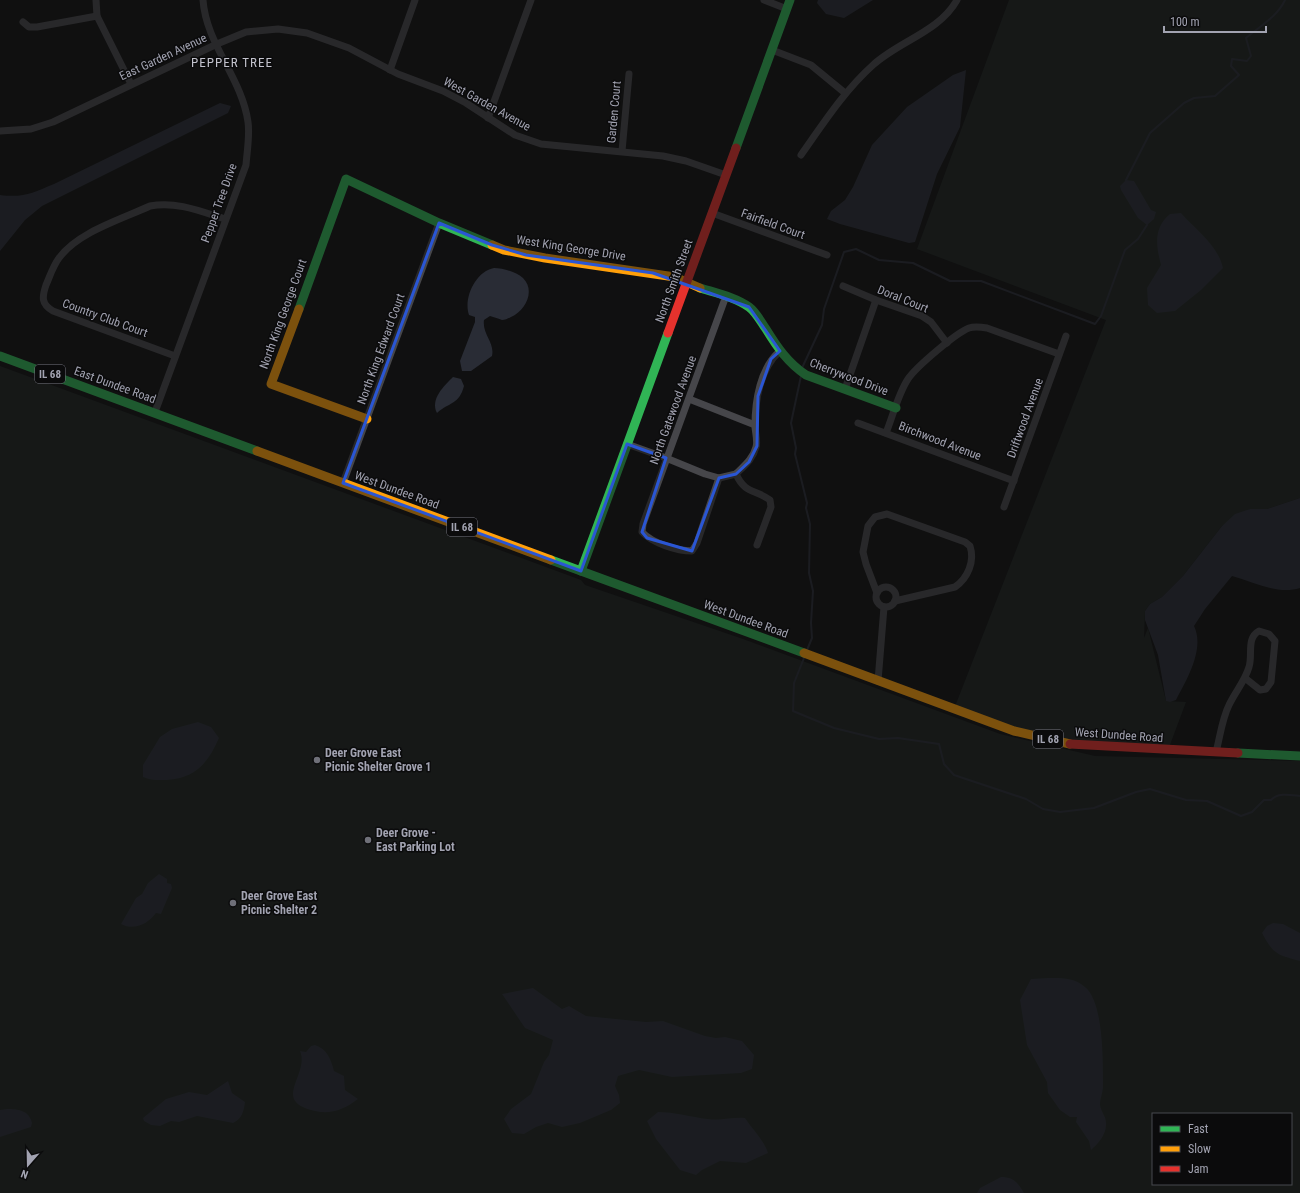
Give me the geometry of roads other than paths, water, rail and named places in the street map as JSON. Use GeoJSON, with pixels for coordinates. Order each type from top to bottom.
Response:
{"type":"FeatureCollection","features":[{"type":"Feature","properties":{"kind":"street"},"geometry":{"type":"LineString","coordinates":[[96,0],[97,16],[131,84]]}},
{"type":"Feature","properties":{"kind":"street","name":"Pepper Tree Drive"},"geometry":{"type":"LineString","coordinates":[[154,412],[246,165],[248,122],[239,91],[206,18],[203,0]]}},
{"type":"Feature","properties":{"kind":"street"},"geometry":{"type":"LineString","coordinates":[[390,70],[416,0]]}},
{"type":"Feature","properties":{"kind":"street"},"geometry":{"type":"LineString","coordinates":[[488,118],[531,0]]}},
{"type":"Feature","properties":{"kind":"street"},"geometry":{"type":"LineString","coordinates":[[764,0],[788,4]]}},
{"type":"Feature","properties":{"kind":"street"},"geometry":{"type":"LineString","coordinates":[[801,155],[845,93],[874,64],[900,45],[942,20],[957,0]]}},
{"type":"Feature","properties":{"kind":"street","name":"North Smith Street"},"geometry":{"type":"LineString","coordinates":[[581,571],[788,4]]}},
{"type":"Feature","properties":{"kind":"street"},"geometry":{"type":"LineString","coordinates":[[23,22],[29,27],[37,27],[97,16]]}},
{"type":"Feature","properties":{"kind":"street","name":"East Garden Avenue"},"geometry":{"type":"LineString","coordinates":[[0,131],[17,131],[43,126],[217,44],[246,32],[278,29],[307,33],[340,45]]}},
{"type":"Feature","properties":{"kind":"street","name":"West Garden Avenue"},"geometry":{"type":"LineString","coordinates":[[340,45],[390,70],[443,91],[466,103],[515,135],[541,144],[622,151],[668,157],[726,175]]}},
{"type":"Feature","properties":{"kind":"street"},"geometry":{"type":"LineString","coordinates":[[772,50],[811,65],[845,93]]}},
{"type":"Feature","properties":{"kind":"street","name":"Garden Court"},"geometry":{"type":"LineString","coordinates":[[622,151],[629,74]]}},
{"type":"Feature","properties":{"kind":"street","name":"West King George Drive"},"geometry":{"type":"LineString","coordinates":[[346,179],[439,223],[492,245],[514,252],[545,258],[653,273],[675,277],[686,282]]}},
{"type":"Feature","properties":{"kind":"street","name":"North King George Court"},"geometry":{"type":"LineString","coordinates":[[346,179],[270,384],[367,419]]}},
{"type":"Feature","properties":{"kind":"street","name":"Country Club Court"},"geometry":{"type":"LineString","coordinates":[[175,356],[53,310],[44,305],[42,300],[44,292],[55,264],[72,244],[90,233],[150,206],[160,204],[180,205],[225,219]]}},
{"type":"Feature","properties":{"kind":"street","name":"Fairfield Court"},"geometry":{"type":"LineString","coordinates":[[712,213],[827,255]]}},
{"type":"Feature","properties":{"kind":"street","name":"North King Edward Court"},"geometry":{"type":"LineString","coordinates":[[343,483],[439,223]]}},
{"type":"Feature","properties":{"kind":"street","name":"Cherrywood Drive"},"geometry":{"type":"LineString","coordinates":[[686,282],[726,296],[748,307],[760,320],[780,351],[795,368],[806,375],[896,408]]}},
{"type":"Feature","properties":{"kind":"street","name":"Doral Court"},"geometry":{"type":"LineString","coordinates":[[843,286],[876,300],[922,316],[931,322],[947,343]]}},
{"type":"Feature","properties":{"kind":"street","name":"North Gatewood Avenue"},"geometry":{"type":"LineString","coordinates":[[719,478],[697,543],[692,551],[684,551],[647,538],[642,532],[643,524],[666,458],[726,296]]}},
{"type":"Feature","properties":{"kind":"street"},"geometry":{"type":"LineString","coordinates":[[845,389],[876,300]]}},
{"type":"Feature","properties":{"kind":"street"},"geometry":{"type":"LineString","coordinates":[[886,433],[906,383],[911,375],[947,343],[964,331],[978,326],[1059,354]]}},
{"type":"Feature","properties":{"kind":"street","name":"Driftwood Avenue"},"geometry":{"type":"LineString","coordinates":[[1004,507],[1066,336]]}},
{"type":"Feature","properties":{"kind":"street"},"geometry":{"type":"LineString","coordinates":[[627,444],[719,478],[736,474],[749,462],[757,446],[755,425],[758,396],[764,373],[771,359],[780,351]]}},
{"type":"Feature","properties":{"kind":"street","name":"East Dundee Road"},"geometry":{"type":"LineString","coordinates":[[0,356],[200,429]]}},
{"type":"Feature","properties":{"kind":"street"},"geometry":{"type":"LineString","coordinates":[[689,399],[755,425]]}},
{"type":"Feature","properties":{"kind":"street","name":"Birchwood Avenue"},"geometry":{"type":"LineString","coordinates":[[858,423],[1014,481]]}},
{"type":"Feature","properties":{"kind":"street","name":"West Dundee Road"},"geometry":{"type":"LineString","coordinates":[[200,429],[1014,731],[1078,746],[1300,756]]}},
{"type":"Feature","properties":{"kind":"street"},"geometry":{"type":"LineString","coordinates":[[736,474],[741,485],[749,491],[764,496],[770,500],[771,507],[757,545]]}},
{"type":"Feature","properties":{"kind":"street"},"geometry":{"type":"LineString","coordinates":[[887,514],[965,542],[970,546],[972,560],[962,582],[955,587],[895,601],[891,606],[884,607],[877,602],[877,593],[863,552],[868,526],[875,517],[887,514]]}},
{"type":"Feature","properties":{"kind":"street"},"geometry":{"type":"LineString","coordinates":[[877,593],[882,588],[889,588],[894,592],[895,601]]}},
{"type":"Feature","properties":{"kind":"street"},"geometry":{"type":"LineString","coordinates":[[878,681],[884,607]]}},
{"type":"Feature","properties":{"kind":"street"},"geometry":{"type":"LineString","coordinates":[[1216,752],[1228,706],[1245,678],[1249,667],[1252,650],[1250,641],[1254,634],[1259,631],[1269,634],[1275,641],[1271,682],[1266,689],[1260,690],[1245,678]]}},
{"type":"Feature","properties":{"kind":"waterway"},"geometry":{"type":"LineString","coordinates":[[1126,180],[1150,133],[1184,103],[1194,98],[1215,96],[1239,75],[1231,66],[1232,59],[1247,61],[1251,56],[1246,38],[1268,21],[1278,11],[1285,0]]}},
{"type":"Feature","properties":{"kind":"waterway"},"geometry":{"type":"LineString","coordinates":[[802,368],[822,325],[824,309],[844,252],[856,249],[879,260],[913,263],[950,281],[981,281],[1095,324],[1101,316],[1125,250],[1138,239],[1147,225]]}},
{"type":"Feature","properties":{"kind":"waterway"},"geometry":{"type":"LineString","coordinates":[[801,376],[791,423],[796,448],[795,454],[807,503],[806,508],[810,524],[809,573],[813,591],[811,623],[812,638],[807,650]]}},
{"type":"Feature","properties":{"kind":"waterway"},"geometry":{"type":"LineString","coordinates":[[804,658],[794,683],[793,711],[834,728],[879,739],[898,738],[939,744],[944,764],[954,775],[1026,799],[1043,809],[1060,812],[1094,808],[1136,792],[1150,789],[1186,800],[1207,801],[1241,816],[1252,812],[1264,800],[1271,800],[1274,797],[1281,795],[1300,796]]}},
{"type":"Feature","properties":{"kind":"place","name":"Deer Grove East Picnic Shelter Grove 1"},"geometry":{"type":"Point","coordinates":[317,760]}},
{"type":"Feature","properties":{"kind":"place","name":"Deer Grove - East Parking Lot"},"geometry":{"type":"Point","coordinates":[368,840]}},
{"type":"Feature","properties":{"kind":"place","name":"Deer Grove East Picnic Shelter 2"},"geometry":{"type":"Point","coordinates":[233,903]}},
{"type":"Feature","properties":{"kind":"district","name":"PEPPER TREE"},"geometry":{"type":"Point","coordinates":[232,62]}}]}
